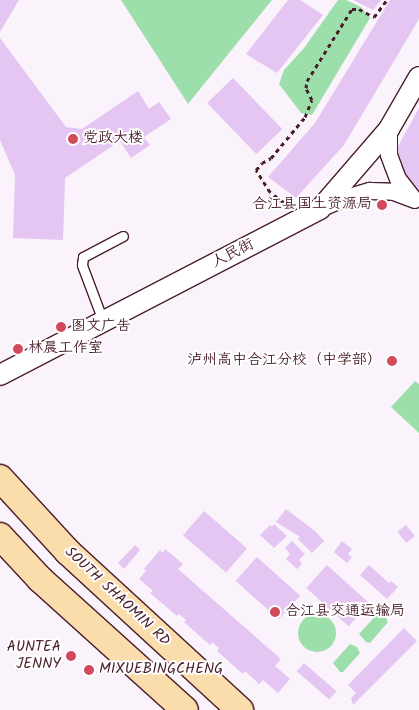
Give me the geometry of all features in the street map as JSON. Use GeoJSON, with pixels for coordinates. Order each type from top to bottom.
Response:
{"type":"FeatureCollection","features":[{"type":"Feature","properties":{"kind":"main road","name":"SOUTH SHAOMIN RD"},"geometry":{"type":"LineString","coordinates":[[0,478],[68,552],[240,710]]}},
{"type":"Feature","properties":{"kind":"main road"},"geometry":{"type":"LineString","coordinates":[[0,536],[40,580],[185,710]]}},
{"type":"Feature","properties":{"kind":"street","name":"人民街"},"geometry":{"type":"LineString","coordinates":[[0,375],[320,209],[389,129],[419,77]]}},
{"type":"Feature","properties":{"kind":"street"},"geometry":{"type":"LineString","coordinates":[[389,129],[389,155],[393,166],[398,179],[417,202]]}},
{"type":"Feature","properties":{"kind":"street"},"geometry":{"type":"LineString","coordinates":[[320,209],[343,199],[370,191],[394,192],[417,202]]}},
{"type":"Feature","properties":{"kind":"lane"},"geometry":{"type":"LineString","coordinates":[[103,322],[82,265],[83,257],[123,236]]}},
{"type":"Feature","properties":{"kind":"path"},"geometry":{"type":"LineString","coordinates":[[300,219],[288,204],[270,192],[256,170],[262,163],[271,158],[305,118],[312,100],[306,88],[307,81],[352,9],[359,9],[374,16],[387,0]]}},
{"type":"Feature","properties":{"kind":"green space"},"geometry":{"type":"Polygon","coordinates":[[[121,0],[272,0],[188,104],[121,0]]]}},
{"type":"Feature","properties":{"kind":"green space"},"geometry":{"type":"Polygon","coordinates":[[[338,0],[346,0],[361,7],[370,18],[312,115],[301,113],[279,84],[284,70],[304,48],[338,0]]]}},
{"type":"Feature","properties":{"kind":"green space"},"geometry":{"type":"Polygon","coordinates":[[[415,381],[419,384],[419,433],[391,407],[415,381]]]}},
{"type":"Feature","properties":{"kind":"green space"},"geometry":{"type":"Polygon","coordinates":[[[378,613],[385,615],[388,622],[370,643],[366,642],[359,634],[378,613]]]}},
{"type":"Feature","properties":{"kind":"green space"},"geometry":{"type":"Polygon","coordinates":[[[317,614],[330,620],[336,633],[330,646],[317,652],[304,646],[298,633],[304,620],[317,614]]]}},
{"type":"Feature","properties":{"kind":"green space"},"geometry":{"type":"Polygon","coordinates":[[[350,644],[357,647],[360,653],[343,672],[340,672],[333,663],[350,644]]]}},
{"type":"Feature","properties":{"kind":"building"},"geometry":{"type":"Polygon","coordinates":[[[0,0],[19,0],[0,32],[0,0]]]}},
{"type":"Feature","properties":{"kind":"building"},"geometry":{"type":"Polygon","coordinates":[[[288,0],[300,0],[323,15],[277,73],[246,54],[288,0]]]}},
{"type":"Feature","properties":{"kind":"building"},"geometry":{"type":"Polygon","coordinates":[[[353,0],[381,0],[373,10],[353,0]]]}},
{"type":"Feature","properties":{"kind":"building"},"geometry":{"type":"Polygon","coordinates":[[[390,0],[419,0],[419,19],[344,145],[296,198],[268,177],[315,123],[390,0]]]}},
{"type":"Feature","properties":{"kind":"building","name":"党政大楼"},"geometry":{"type":"Polygon","coordinates":[[[0,38],[66,127],[82,129],[138,91],[149,109],[159,102],[171,119],[144,137],[150,145],[131,158],[120,141],[65,178],[63,240],[13,238],[15,175],[0,140],[0,38]]]}},
{"type":"Feature","properties":{"kind":"building"},"geometry":{"type":"Polygon","coordinates":[[[233,78],[282,129],[256,154],[207,103],[233,78]]]}},
{"type":"Feature","properties":{"kind":"building"},"geometry":{"type":"Polygon","coordinates":[[[419,108],[419,202],[409,194],[396,150],[419,108]]]}},
{"type":"Feature","properties":{"kind":"building"},"geometry":{"type":"Polygon","coordinates":[[[286,509],[316,532],[324,541],[312,553],[298,539],[300,537],[276,522],[286,509]]]}},
{"type":"Feature","properties":{"kind":"building"},"geometry":{"type":"Polygon","coordinates":[[[204,511],[247,548],[226,573],[183,535],[204,511]]]}},
{"type":"Feature","properties":{"kind":"building"},"geometry":{"type":"Polygon","coordinates":[[[274,524],[287,536],[274,548],[260,535],[270,525],[272,527],[274,524]]]}},
{"type":"Feature","properties":{"kind":"building"},"geometry":{"type":"Polygon","coordinates":[[[406,525],[415,536],[406,543],[397,532],[406,525]]]}},
{"type":"Feature","properties":{"kind":"building"},"geometry":{"type":"Polygon","coordinates":[[[292,541],[305,554],[299,560],[302,564],[297,569],[286,559],[290,554],[285,548],[292,541]]]}},
{"type":"Feature","properties":{"kind":"building"},"geometry":{"type":"Polygon","coordinates":[[[342,541],[352,549],[348,554],[352,557],[347,563],[334,552],[342,541]]]}},
{"type":"Feature","properties":{"kind":"building"},"geometry":{"type":"Polygon","coordinates":[[[135,545],[140,550],[124,569],[118,563],[135,545]]]}},
{"type":"Feature","properties":{"kind":"building"},"geometry":{"type":"Polygon","coordinates":[[[165,549],[183,564],[178,569],[281,659],[275,666],[290,679],[278,693],[263,680],[259,684],[245,671],[243,674],[217,651],[219,648],[212,642],[210,645],[184,622],[186,620],[179,614],[177,616],[150,593],[153,591],[139,579],[146,571],[144,569],[160,550],[163,553],[165,549]]]}},
{"type":"Feature","properties":{"kind":"building"},"geometry":{"type":"Polygon","coordinates":[[[257,557],[300,596],[279,620],[236,581],[257,557]]]}},
{"type":"Feature","properties":{"kind":"building"},"geometry":{"type":"Polygon","coordinates":[[[327,565],[369,603],[349,626],[306,588],[327,565]]]}},
{"type":"Feature","properties":{"kind":"building"},"geometry":{"type":"Polygon","coordinates":[[[369,565],[389,583],[391,581],[398,587],[387,599],[360,575],[369,565]]]}},
{"type":"Feature","properties":{"kind":"building"},"geometry":{"type":"Polygon","coordinates":[[[404,628],[417,641],[353,705],[351,698],[356,693],[348,685],[404,628]]]}},
{"type":"Feature","properties":{"kind":"building"},"geometry":{"type":"Polygon","coordinates":[[[304,663],[336,691],[329,700],[297,671],[304,663]]]}},
{"type":"Feature","properties":{"kind":"place","name":"党政大楼"},"geometry":{"type":"Point","coordinates":[73,139]}},
{"type":"Feature","properties":{"kind":"place","name":"合江县国土资源局"},"geometry":{"type":"Point","coordinates":[382,205]}},
{"type":"Feature","properties":{"kind":"place","name":"图文广告"},"geometry":{"type":"Point","coordinates":[61,327]}},
{"type":"Feature","properties":{"kind":"place","name":"林晨工作室"},"geometry":{"type":"Point","coordinates":[18,349]}},
{"type":"Feature","properties":{"kind":"place","name":"泸州高中合江分校（中学部）"},"geometry":{"type":"Point","coordinates":[392,361]}},
{"type":"Feature","properties":{"kind":"place","name":"合江县交通运输局"},"geometry":{"type":"Point","coordinates":[275,612]}},
{"type":"Feature","properties":{"kind":"place","name":"AUNTEA JENNY"},"geometry":{"type":"Point","coordinates":[71,656]}},
{"type":"Feature","properties":{"kind":"place","name":"MIXUEBINGCHENG"},"geometry":{"type":"Point","coordinates":[89,670]}}]}
